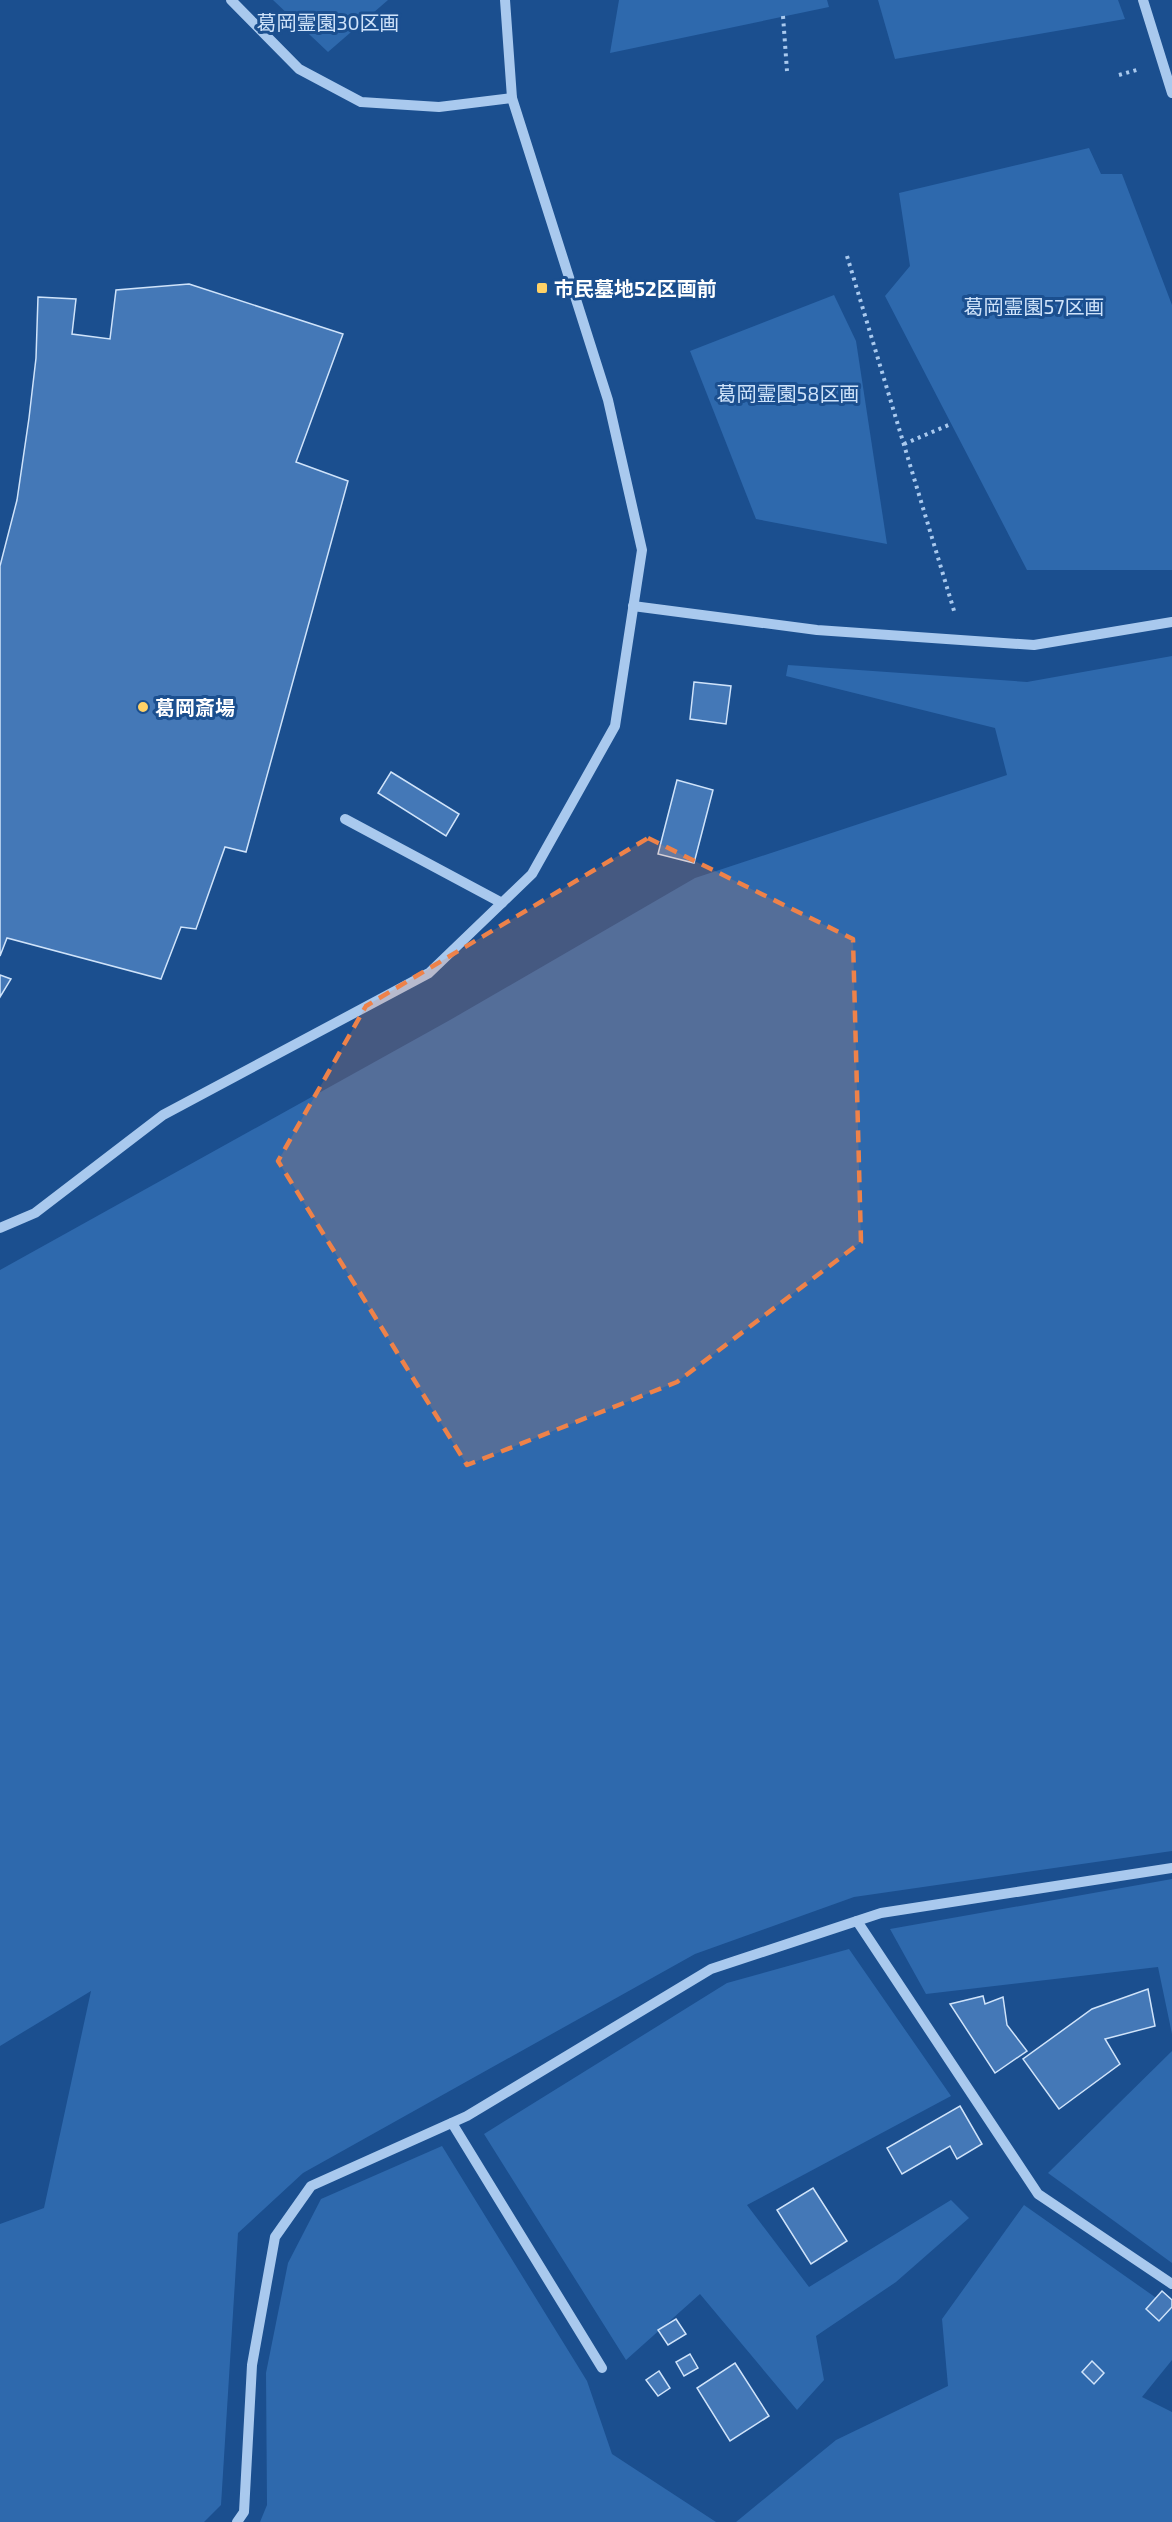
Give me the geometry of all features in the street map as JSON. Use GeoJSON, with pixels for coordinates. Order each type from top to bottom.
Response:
{"type":"FeatureCollection","features":[{"type":"Feature","properties":{"kind":"street"},"geometry":{"type":"LineString","coordinates":[[231,0],[299,69],[361,102],[439,107],[512,98]]}},
{"type":"Feature","properties":{"kind":"street"},"geometry":{"type":"LineString","coordinates":[[0,1228],[35,1213],[163,1115],[429,973],[532,874],[615,726],[642,550],[608,400],[512,98],[505,0]]}},
{"type":"Feature","properties":{"kind":"street"},"geometry":{"type":"LineString","coordinates":[[1143,0],[1172,93]]}},
{"type":"Feature","properties":{"kind":"street"},"geometry":{"type":"LineString","coordinates":[[633,606],[817,630],[1034,645],[1172,622]]}},
{"type":"Feature","properties":{"kind":"street"},"geometry":{"type":"LineString","coordinates":[[345,819],[502,903]]}},
{"type":"Feature","properties":{"kind":"street"},"geometry":{"type":"LineString","coordinates":[[237,2522],[244,2512],[252,2365],[275,2236],[311,2186],[467,2116],[711,1969],[881,1913],[1172,1868]]}},
{"type":"Feature","properties":{"kind":"street"},"geometry":{"type":"LineString","coordinates":[[857,1921],[1038,2194],[1172,2284]]}},
{"type":"Feature","properties":{"kind":"street"},"geometry":{"type":"LineString","coordinates":[[452,2124],[602,2368]]}},
{"type":"Feature","properties":{"kind":"path"},"geometry":{"type":"LineString","coordinates":[[783,16],[787,70]]}},
{"type":"Feature","properties":{"kind":"path"},"geometry":{"type":"LineString","coordinates":[[847,256],[963,640]]}},
{"type":"Feature","properties":{"kind":"path"},"geometry":{"type":"LineString","coordinates":[[904,444],[951,424]]}},
{"type":"Feature","properties":{"kind":"highlighted area"},"geometry":{"type":"Polygon","coordinates":[[[648,838],[853,939],[861,1242],[677,1382],[467,1465],[278,1161],[366,1006],[648,838]]]}},
{"type":"Feature","properties":{"kind":"green space","name":"葛岡霊園30区画"},"geometry":{"type":"Polygon","coordinates":[[[273,0],[388,0],[328,52],[273,0]]]}},
{"type":"Feature","properties":{"kind":"green space"},"geometry":{"type":"Polygon","coordinates":[[[619,0],[827,0],[829,7],[610,53],[619,0]]]}},
{"type":"Feature","properties":{"kind":"green space"},"geometry":{"type":"Polygon","coordinates":[[[878,0],[1118,0],[1125,19],[895,59],[878,0]]]}},
{"type":"Feature","properties":{"kind":"green space","name":"葛岡霊園57区画"},"geometry":{"type":"Polygon","coordinates":[[[1089,148],[1101,174],[1122,174],[1172,305],[1172,570],[1027,570],[885,296],[910,266],[899,193],[1089,148]]]}},
{"type":"Feature","properties":{"kind":"green space","name":"葛岡霊園58区画"},"geometry":{"type":"Polygon","coordinates":[[[834,295],[856,341],[887,544],[756,519],[690,351],[834,295]]]}},
{"type":"Feature","properties":{"kind":"green space"},"geometry":{"type":"Polygon","coordinates":[[[1172,656],[1172,1851],[854,1897],[695,1954],[303,2173],[238,2233],[221,2505],[204,2522],[0,2522],[0,2224],[44,2208],[91,1991],[0,2046],[0,1270],[450,1020],[695,878],[1007,775],[995,728],[786,676],[788,665],[1027,682],[1172,656]]]}},
{"type":"Feature","properties":{"kind":"green space"},"geometry":{"type":"Polygon","coordinates":[[[1172,1879],[1172,2034],[1158,1967],[926,1994],[890,1929],[1172,1879]]]}},
{"type":"Feature","properties":{"kind":"green space"},"geometry":{"type":"Polygon","coordinates":[[[849,1949],[951,2096],[747,2205],[809,2287],[951,2200],[969,2218],[896,2282],[816,2336],[824,2380],[797,2410],[700,2294],[626,2360],[484,2134],[727,1983],[849,1949]]]}},
{"type":"Feature","properties":{"kind":"green space"},"geometry":{"type":"Polygon","coordinates":[[[1172,2051],[1172,2263],[1048,2173],[1172,2051]]]}},
{"type":"Feature","properties":{"kind":"green space"},"geometry":{"type":"Polygon","coordinates":[[[442,2146],[587,2381],[612,2454],[716,2522],[260,2522],[267,2505],[266,2373],[288,2263],[321,2199],[442,2146]]]}},
{"type":"Feature","properties":{"kind":"green space"},"geometry":{"type":"Polygon","coordinates":[[[1024,2205],[1172,2309],[1172,2360],[1142,2397],[1172,2412],[1172,2522],[736,2522],[836,2440],[948,2386],[942,2319],[1024,2205]]]}},
{"type":"Feature","properties":{"kind":"building","name":"葛岡斎場"},"geometry":{"type":"Polygon","coordinates":[[[189,284],[343,334],[296,462],[348,481],[246,852],[225,847],[196,929],[181,927],[161,979],[7,938],[0,956],[0,566],[17,500],[29,418],[36,358],[38,297],[76,299],[72,334],[110,339],[116,290],[189,284]]]}},
{"type":"Feature","properties":{"kind":"building"},"geometry":{"type":"Polygon","coordinates":[[[694,682],[731,686],[726,724],[690,719],[694,682]]]}},
{"type":"Feature","properties":{"kind":"building"},"geometry":{"type":"Polygon","coordinates":[[[391,772],[459,814],[446,836],[378,793],[391,772]]]}},
{"type":"Feature","properties":{"kind":"building"},"geometry":{"type":"Polygon","coordinates":[[[677,780],[713,790],[694,863],[658,854],[677,780]]]}},
{"type":"Feature","properties":{"kind":"building"},"geometry":{"type":"Polygon","coordinates":[[[0,975],[11,979],[0,997],[0,975]]]}},
{"type":"Feature","properties":{"kind":"building"},"geometry":{"type":"Polygon","coordinates":[[[1148,1989],[1155,2026],[1105,2039],[1120,2064],[1059,2109],[1023,2059],[1092,2009],[1148,1989]]]}},
{"type":"Feature","properties":{"kind":"building"},"geometry":{"type":"Polygon","coordinates":[[[983,1996],[985,2004],[1003,1997],[1007,2025],[1027,2051],[995,2073],[950,2004],[983,1996]]]}},
{"type":"Feature","properties":{"kind":"building"},"geometry":{"type":"Polygon","coordinates":[[[960,2106],[982,2144],[957,2159],[950,2146],[902,2174],[887,2148],[960,2106]]]}},
{"type":"Feature","properties":{"kind":"building"},"geometry":{"type":"Polygon","coordinates":[[[813,2188],[847,2241],[811,2264],[777,2210],[813,2188]]]}},
{"type":"Feature","properties":{"kind":"building"},"geometry":{"type":"Polygon","coordinates":[[[1162,2291],[1172,2300],[1172,2307],[1159,2321],[1146,2309],[1162,2291]]]}},
{"type":"Feature","properties":{"kind":"building"},"geometry":{"type":"Polygon","coordinates":[[[676,2319],[686,2334],[668,2345],[658,2330],[676,2319]]]}},
{"type":"Feature","properties":{"kind":"building"},"geometry":{"type":"Polygon","coordinates":[[[690,2354],[698,2368],[684,2376],[676,2362],[690,2354]]]}},
{"type":"Feature","properties":{"kind":"building"},"geometry":{"type":"Polygon","coordinates":[[[1092,2361],[1104,2373],[1094,2384],[1082,2372],[1092,2361]]]}},
{"type":"Feature","properties":{"kind":"building"},"geometry":{"type":"Polygon","coordinates":[[[735,2363],[769,2416],[730,2441],[697,2388],[735,2363]]]}},
{"type":"Feature","properties":{"kind":"building"},"geometry":{"type":"Polygon","coordinates":[[[659,2371],[670,2388],[658,2396],[646,2380],[659,2371]]]}},
{"type":"Feature","properties":{"kind":"place","name":"市民墓地52区画前"},"geometry":{"type":"Point","coordinates":[542,288]}},
{"type":"Feature","properties":{"kind":"place","name":"葛岡斎場"},"geometry":{"type":"Point","coordinates":[143,707]}}]}
